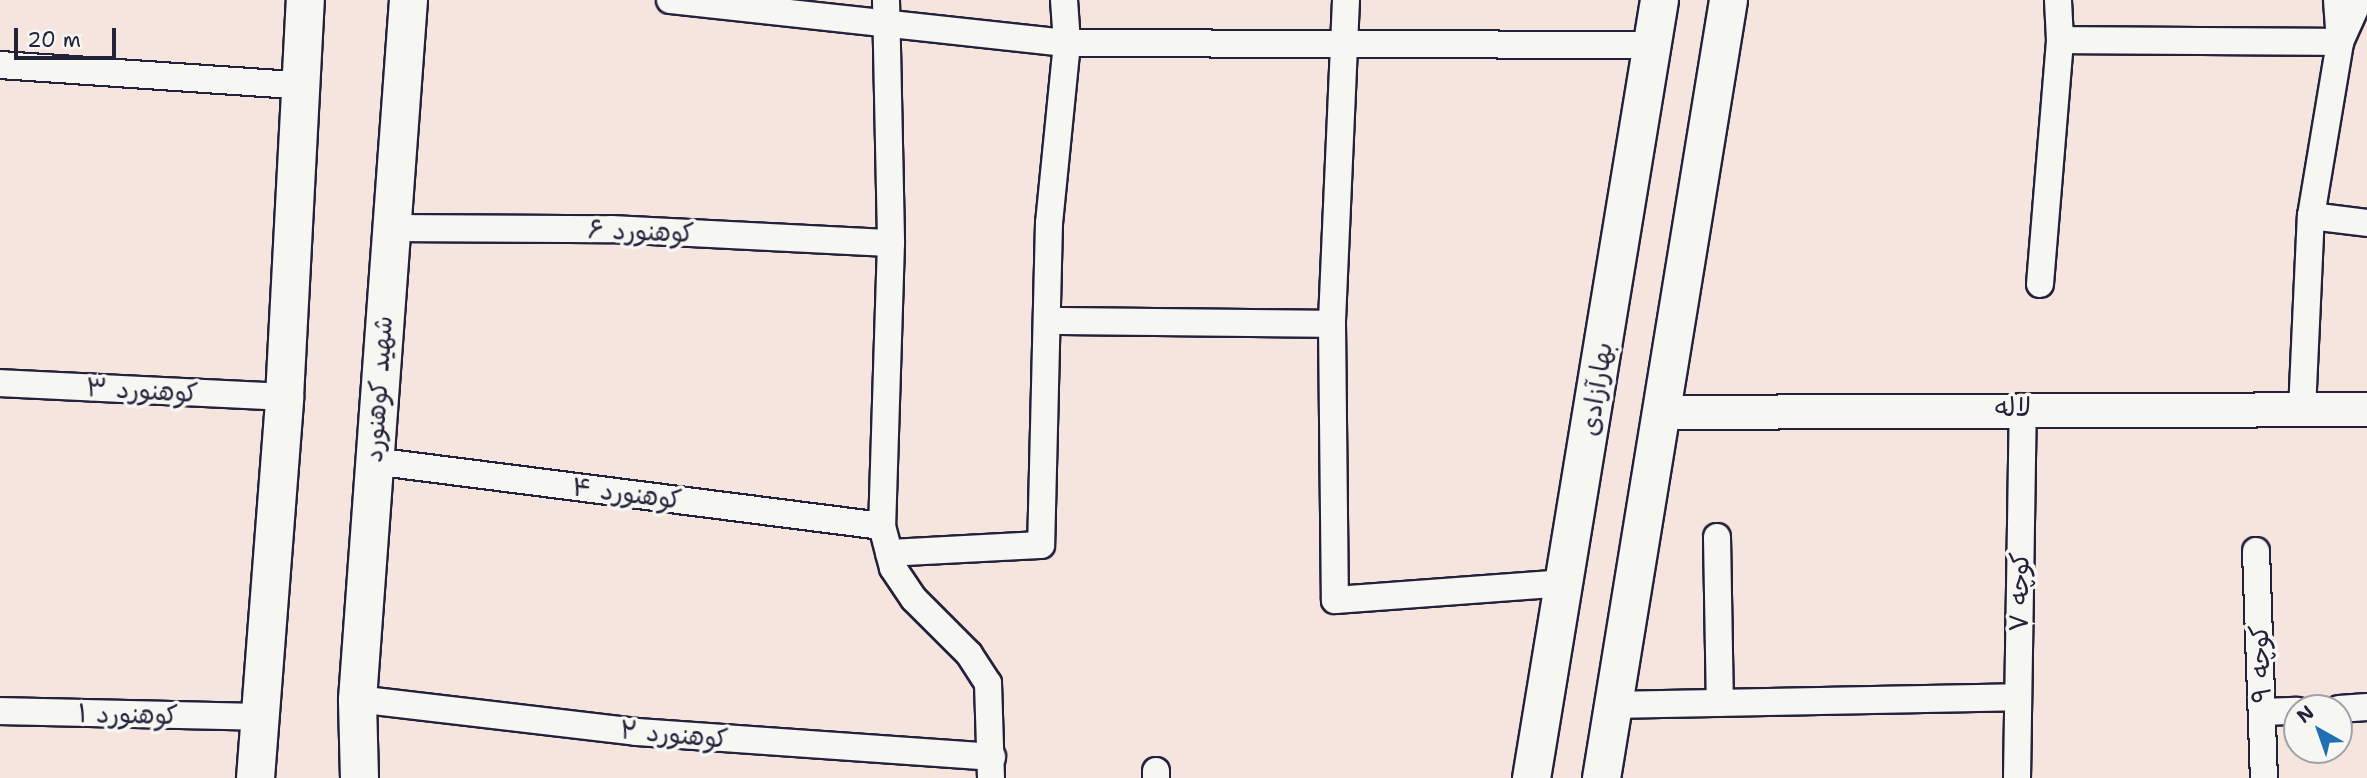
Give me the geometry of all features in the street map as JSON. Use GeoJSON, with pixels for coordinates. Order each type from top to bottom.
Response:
{"type":"FeatureCollection","features":[{"type":"Feature","properties":{"kind":"main road"},"geometry":{"type":"LineString","coordinates":[[255,778],[257,717],[284,397],[297,85],[304,0]]}},
{"type":"Feature","properties":{"kind":"main road","name":"شهید کوهنورد"},"geometry":{"type":"LineString","coordinates":[[359,778],[357,699],[408,0]]}},
{"type":"Feature","properties":{"kind":"main road","name":"بهارآزادی"},"geometry":{"type":"LineString","coordinates":[[1531,778],[1566,583],[1659,0]]}},
{"type":"Feature","properties":{"kind":"main road"},"geometry":{"type":"LineString","coordinates":[[1601,778],[1610,705],[1728,0]]}},
{"type":"Feature","properties":{"kind":"street"},"geometry":{"type":"LineString","coordinates":[[670,0],[886,13],[1068,43],[1343,40],[1650,45]]}},
{"type":"Feature","properties":{"kind":"street"},"geometry":{"type":"LineString","coordinates":[[888,553],[1041,545],[1050,320],[1049,223],[1068,43],[1064,0]]}},
{"type":"Feature","properties":{"kind":"street"},"geometry":{"type":"LineString","coordinates":[[1346,0],[1332,324],[1335,600],[1566,583]]}},
{"type":"Feature","properties":{"kind":"street"},"geometry":{"type":"LineString","coordinates":[[2040,285],[2060,40],[2058,0]]}},
{"type":"Feature","properties":{"kind":"street"},"geometry":{"type":"LineString","coordinates":[[2302,411],[2311,216],[2340,42],[2337,0]]}},
{"type":"Feature","properties":{"kind":"street"},"geometry":{"type":"LineString","coordinates":[[2340,42],[2359,0]]}},
{"type":"Feature","properties":{"kind":"street"},"geometry":{"type":"LineString","coordinates":[[886,13],[891,243],[882,526],[888,553],[914,599],[969,654],[988,683],[991,767]]}},
{"type":"Feature","properties":{"kind":"street"},"geometry":{"type":"LineString","coordinates":[[2060,40],[2340,42]]}},
{"type":"Feature","properties":{"kind":"street"},"geometry":{"type":"LineString","coordinates":[[0,65],[297,85]]}},
{"type":"Feature","properties":{"kind":"street"},"geometry":{"type":"LineString","coordinates":[[2311,216],[2367,223]]}},
{"type":"Feature","properties":{"kind":"street","name":"کوهنورد ۶"},"geometry":{"type":"LineString","coordinates":[[390,228],[611,229],[891,243]]}},
{"type":"Feature","properties":{"kind":"street"},"geometry":{"type":"LineString","coordinates":[[1050,320],[1332,324]]}},
{"type":"Feature","properties":{"kind":"street","name":"کوهنورد ۳"},"geometry":{"type":"LineString","coordinates":[[0,383],[284,397]]}},
{"type":"Feature","properties":{"kind":"street","name":"لاله"},"geometry":{"type":"LineString","coordinates":[[1660,412],[2023,407],[2302,411],[2367,409]]}},
{"type":"Feature","properties":{"kind":"street","name":"کوچه ۷"},"geometry":{"type":"LineString","coordinates":[[2017,778],[2023,407]]}},
{"type":"Feature","properties":{"kind":"street","name":"کوهنورد ۴"},"geometry":{"type":"LineString","coordinates":[[373,461],[882,526]]}},
{"type":"Feature","properties":{"kind":"street"},"geometry":{"type":"LineString","coordinates":[[1717,537],[1720,703]]}},
{"type":"Feature","properties":{"kind":"street","name":"کوچه ۹"},"geometry":{"type":"LineString","coordinates":[[2256,551],[2264,778]]}},
{"type":"Feature","properties":{"kind":"street"},"geometry":{"type":"LineString","coordinates":[[1610,705],[2017,697]]}},
{"type":"Feature","properties":{"kind":"street","name":"کوهنورد ۲"},"geometry":{"type":"LineString","coordinates":[[357,699],[636,732],[991,767]]}},
{"type":"Feature","properties":{"kind":"street","name":"کوهنورد ۱"},"geometry":{"type":"LineString","coordinates":[[0,711],[257,717]]}},
{"type":"Feature","properties":{"kind":"street"},"geometry":{"type":"LineString","coordinates":[[2262,712],[2283,711]]}}]}
